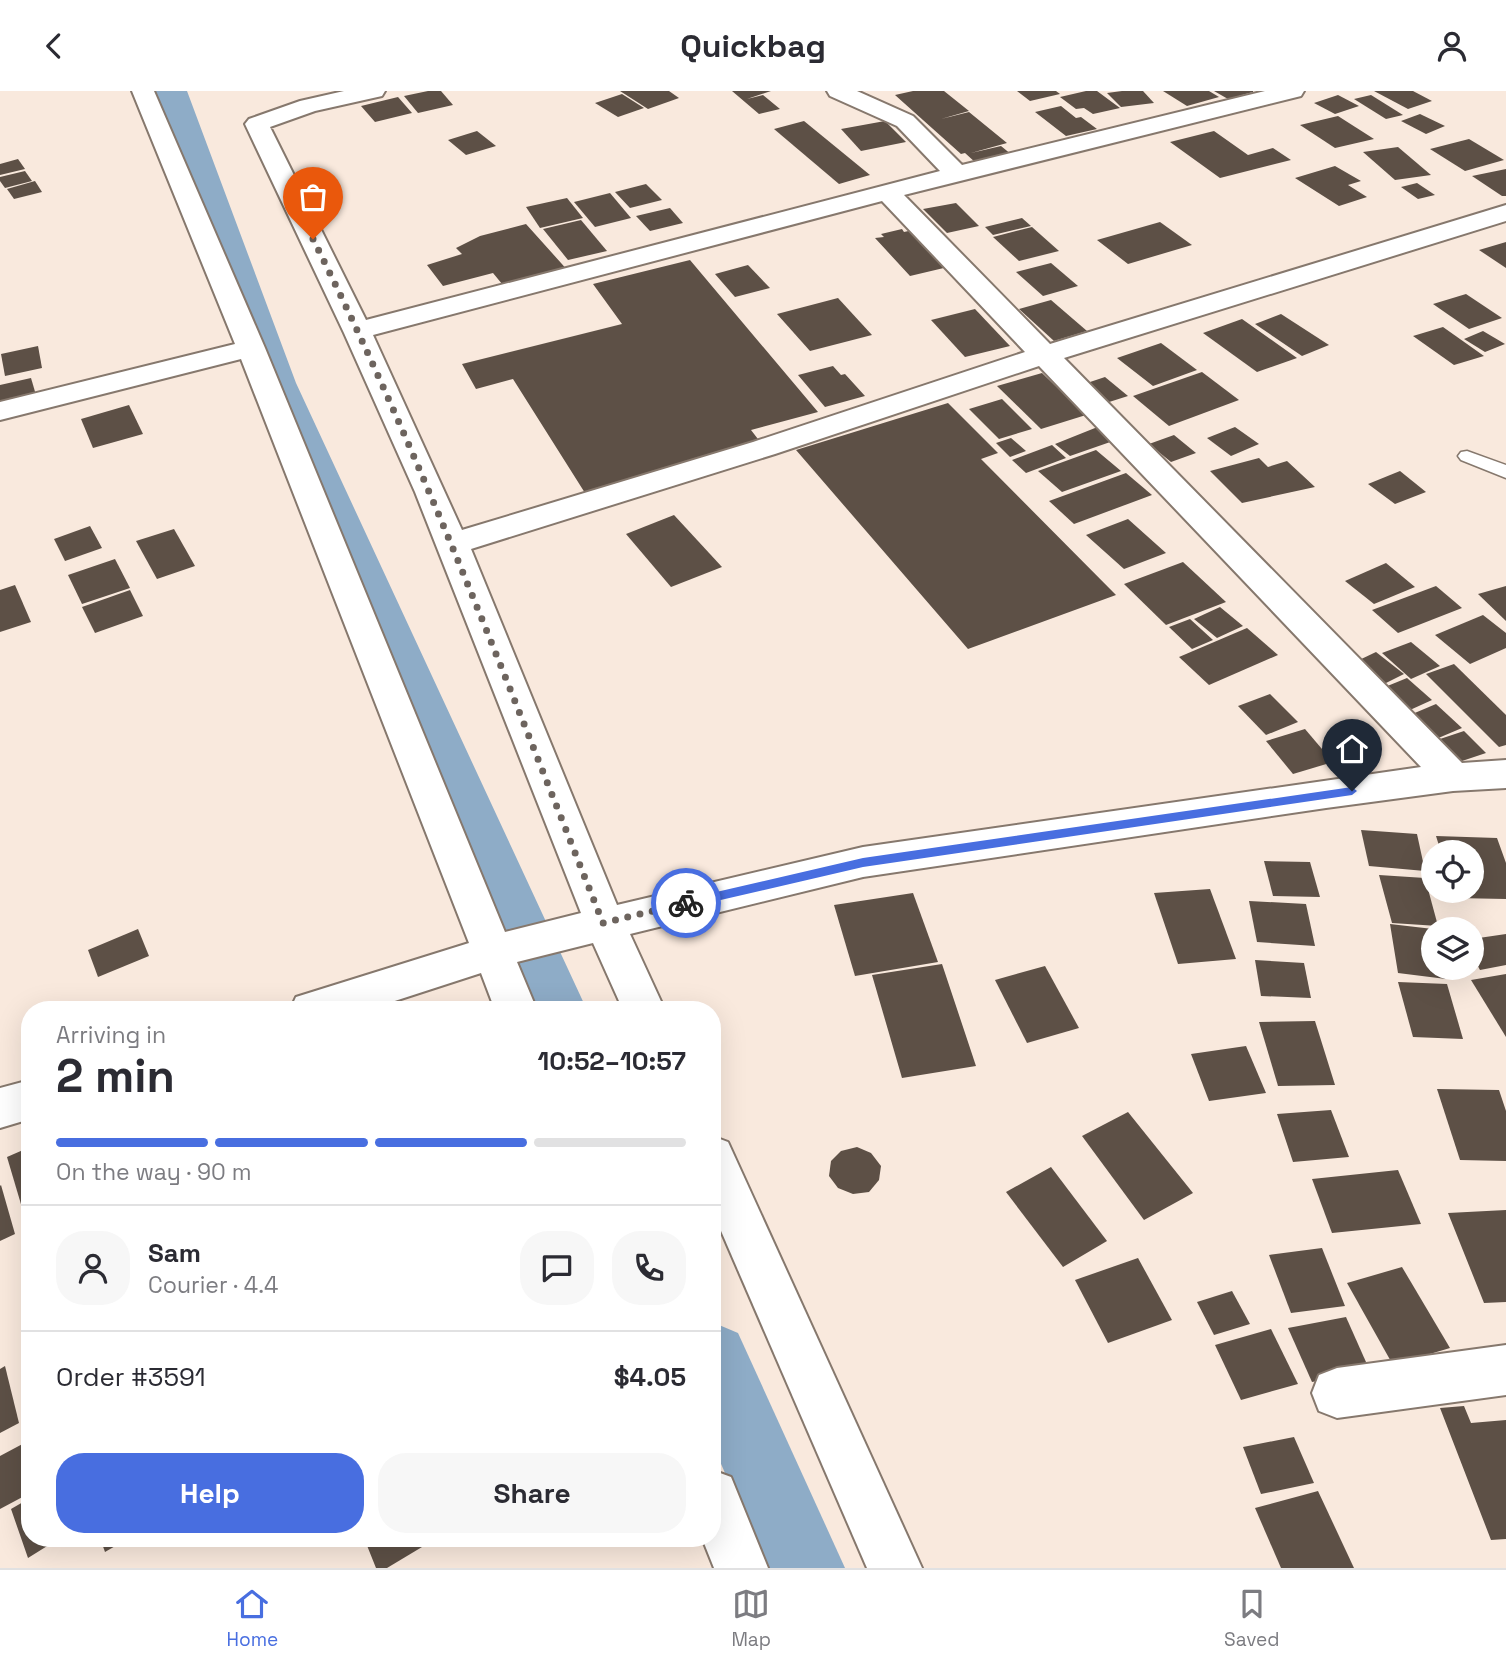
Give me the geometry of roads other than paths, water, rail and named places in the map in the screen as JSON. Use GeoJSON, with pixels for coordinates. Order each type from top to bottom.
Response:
{"type":"FeatureCollection","features":[{"type":"Feature","properties":{"kind":"street"},"geometry":{"type":"LineString","coordinates":[[143,91],[505,949],[514,1001]]}},
{"type":"Feature","properties":{"kind":"street"},"geometry":{"type":"LineString","coordinates":[[374,91],[308,106],[257,124],[359,330],[452,544],[595,925],[639,1001]]}},
{"type":"Feature","properties":{"kind":"street"},"geometry":{"type":"LineString","coordinates":[[838,91],[905,121],[957,174]]}},
{"type":"Feature","properties":{"kind":"street"},"geometry":{"type":"LineString","coordinates":[[359,330],[957,174],[1293,91]]}},
{"type":"Feature","properties":{"kind":"street"},"geometry":{"type":"LineString","coordinates":[[887,192],[1453,777]]}},
{"type":"Feature","properties":{"kind":"street"},"geometry":{"type":"LineString","coordinates":[[452,544],[764,448],[1043,355],[1506,213]]}},
{"type":"Feature","properties":{"kind":"street"},"geometry":{"type":"LineString","coordinates":[[0,411],[251,348]]}},
{"type":"Feature","properties":{"kind":"street"},"geometry":{"type":"LineString","coordinates":[[340,1001],[505,949],[595,925],[863,862],[1453,777],[1506,774]]}},
{"type":"Feature","properties":{"kind":"street"},"geometry":{"type":"LineString","coordinates":[[0,1108],[21,1102]]}},
{"type":"Feature","properties":{"kind":"street"},"geometry":{"type":"LineString","coordinates":[[721,1177],[895,1568]]}},
{"type":"Feature","properties":{"kind":"street"},"geometry":{"type":"LineString","coordinates":[[1337,1393],[1506,1370]]}},
{"type":"Feature","properties":{"kind":"street"},"geometry":{"type":"LineString","coordinates":[[721,1518],[741,1568]]}},
{"type":"Feature","properties":{"kind":"lane"},"geometry":{"type":"LineString","coordinates":[[1467,456],[1506,471]]}},
{"type":"Feature","properties":{"kind":"waterway"},"geometry":{"type":"LineString","coordinates":[[170,91],[275,383],[552,1001]]}},
{"type":"Feature","properties":{"kind":"waterway"},"geometry":{"type":"LineString","coordinates":[[721,1378],[806,1568]]}}]}
